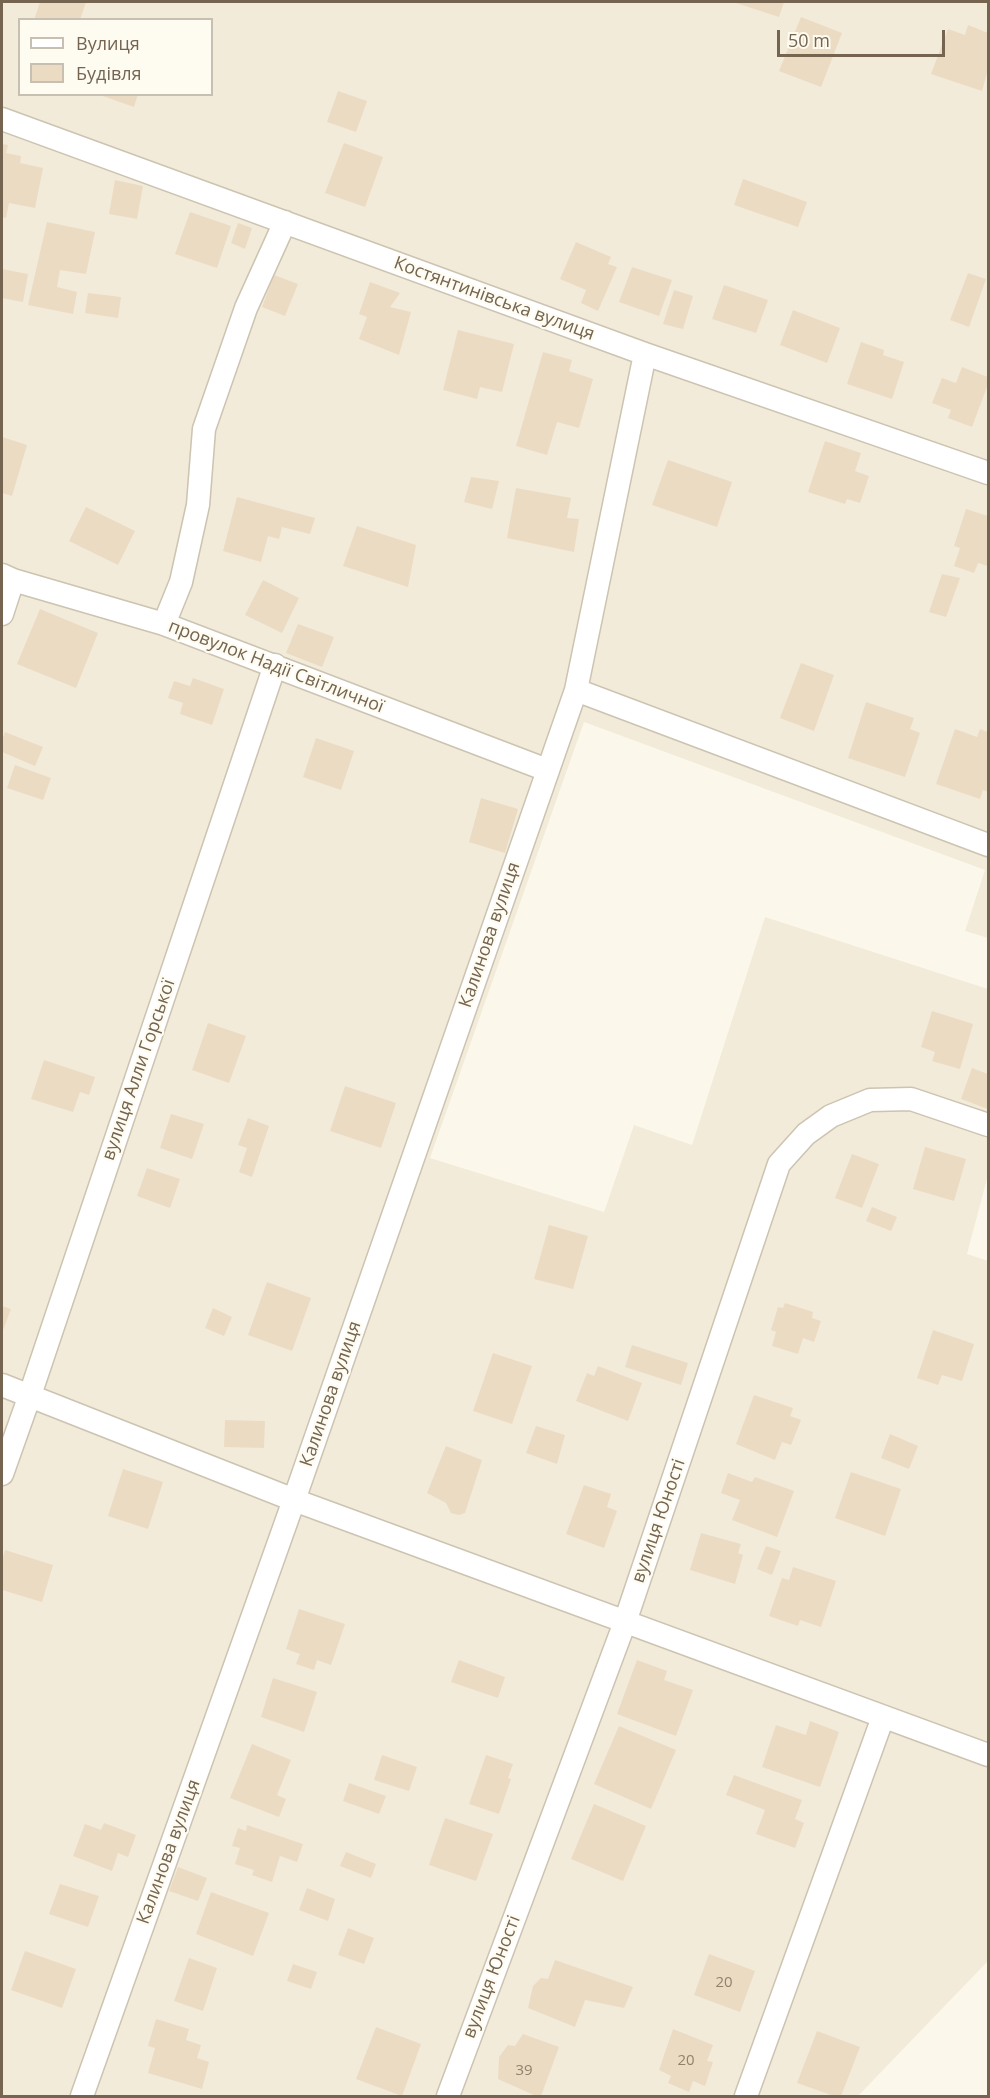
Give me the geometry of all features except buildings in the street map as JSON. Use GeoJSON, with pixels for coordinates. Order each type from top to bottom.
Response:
{"type":"FeatureCollection","features":[{"type":"Feature","properties":{"kind":"street","name":"Костянтинівська вулиця"},"geometry":{"type":"LineString","coordinates":[[2,119],[645,354],[988,473]]}},
{"type":"Feature","properties":{"kind":"street"},"geometry":{"type":"LineString","coordinates":[[164,624],[182,582],[198,505],[204,429],[246,308],[285,222]]}},
{"type":"Feature","properties":{"kind":"street","name":"Калинова вулиця"},"geometry":{"type":"LineString","coordinates":[[82,2097],[294,1500],[576,690],[645,354]]}},
{"type":"Feature","properties":{"kind":"street"},"geometry":{"type":"LineString","coordinates":[[2,614],[7,577]]}},
{"type":"Feature","properties":{"kind":"street","name":"провулок Надії Світличної"},"geometry":{"type":"LineString","coordinates":[[7,577],[164,624],[547,770]]}},
{"type":"Feature","properties":{"kind":"street","name":"вулиця Алли Горської"},"geometry":{"type":"LineString","coordinates":[[2,1474],[275,665]]}},
{"type":"Feature","properties":{"kind":"street"},"geometry":{"type":"LineString","coordinates":[[576,690],[988,845]]}},
{"type":"Feature","properties":{"kind":"street","name":"вулиця Юності"},"geometry":{"type":"LineString","coordinates":[[448,2097],[626,1622],[779,1164],[806,1134],[831,1116],[870,1100],[911,1099],[988,1125]]}},
{"type":"Feature","properties":{"kind":"street"},"geometry":{"type":"LineString","coordinates":[[2,1384],[294,1500],[988,1755]]}},
{"type":"Feature","properties":{"kind":"street"},"geometry":{"type":"LineString","coordinates":[[746,2097],[883,1717]]}},
{"type":"Feature","properties":{"kind":"shaded area"},"geometry":{"type":"Polygon","coordinates":[[[2,2],[988,2],[988,938],[965,931],[985,870],[584,722],[430,1158],[604,1212],[634,1125],[692,1145],[765,917],[988,989],[988,1175],[967,1254],[988,1261],[988,1961],[858,2096],[2,2096],[2,2]]]}}]}
